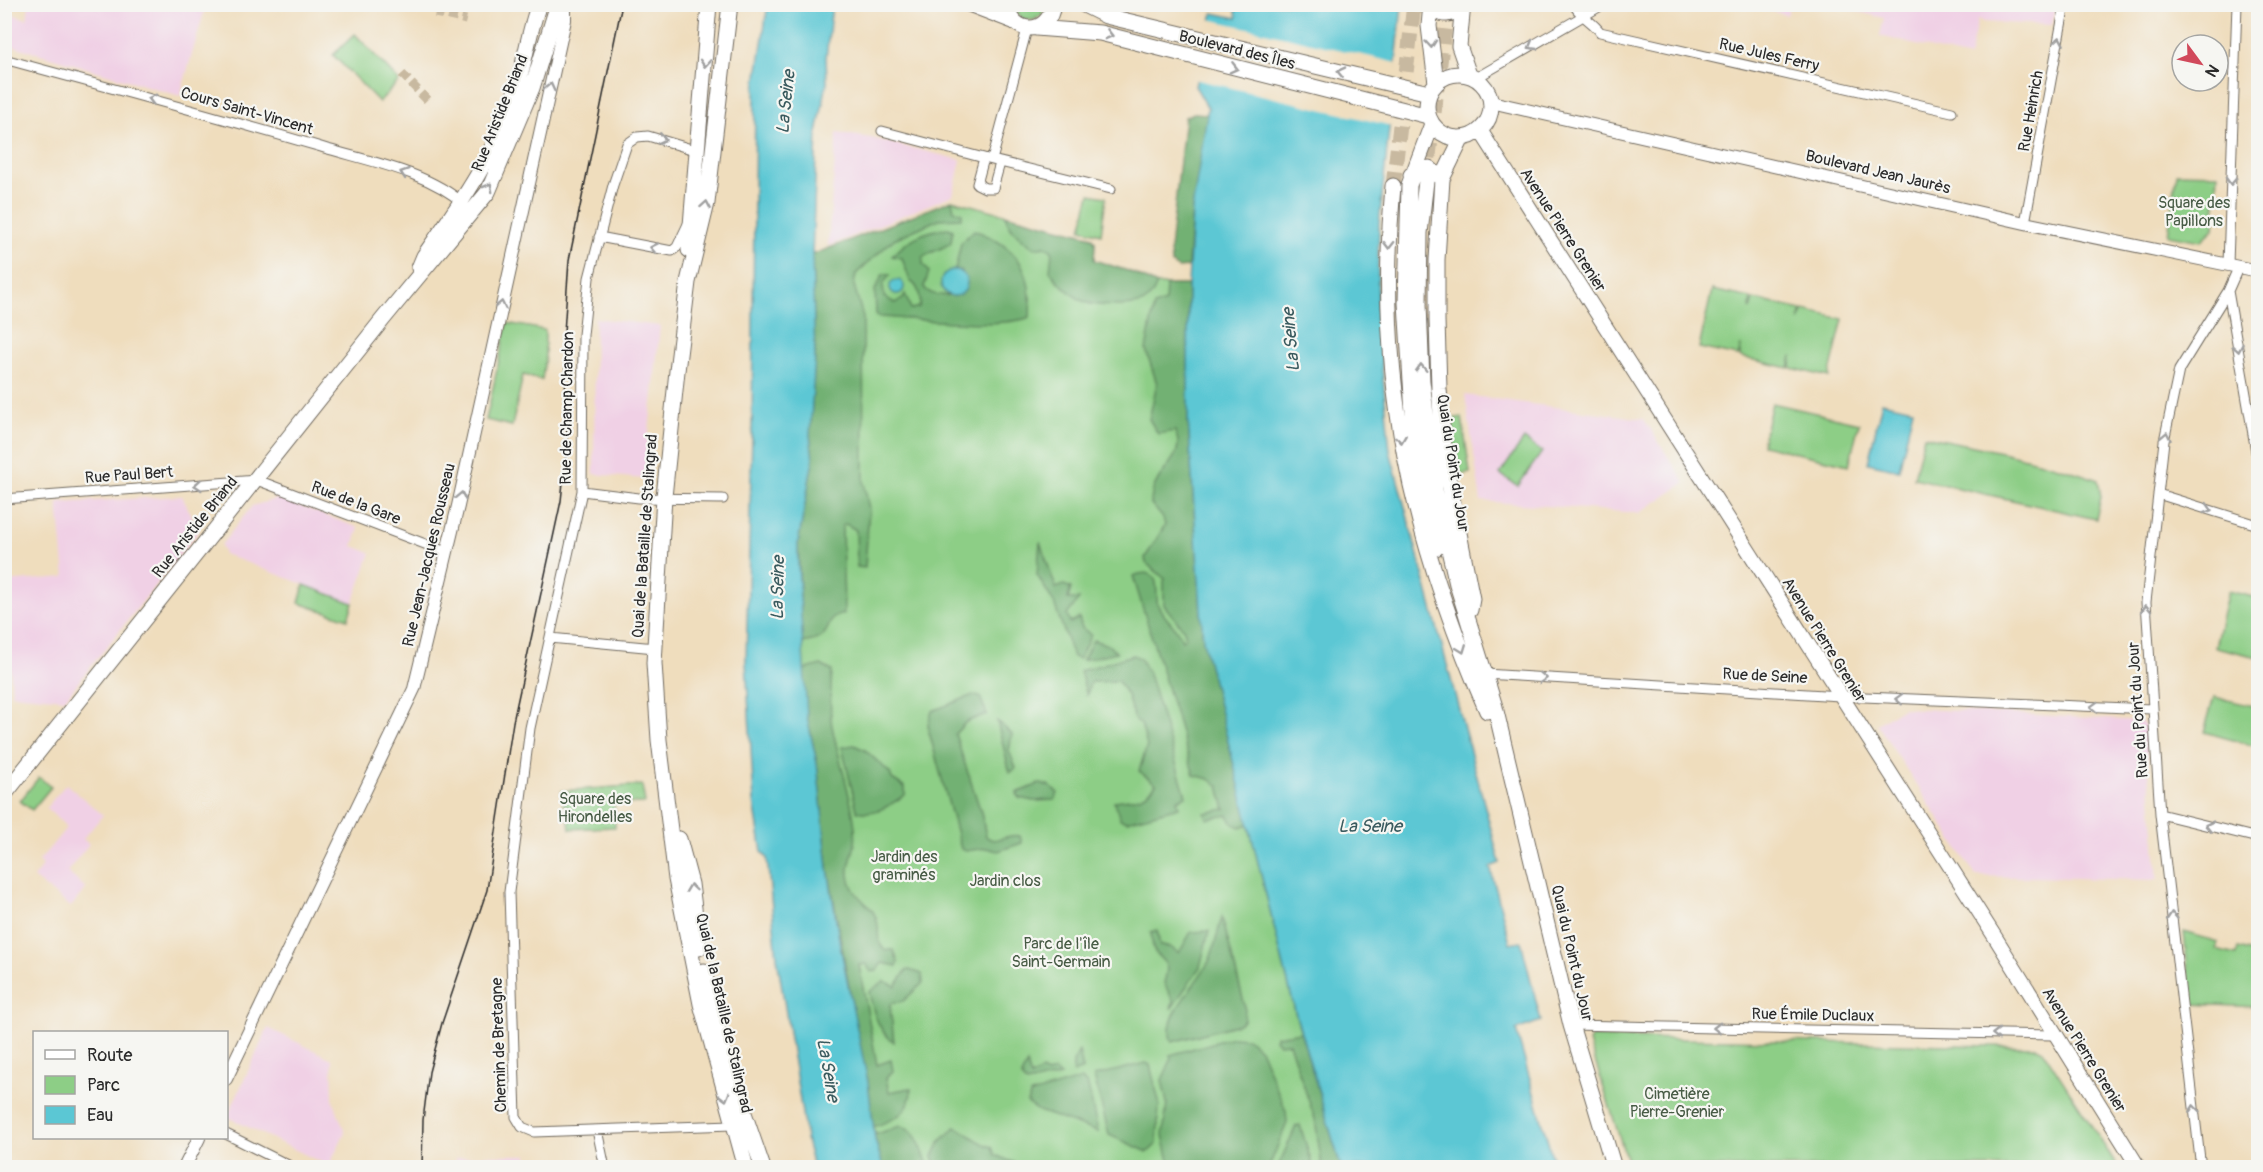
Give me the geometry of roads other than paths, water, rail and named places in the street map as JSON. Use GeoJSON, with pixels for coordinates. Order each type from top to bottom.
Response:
{"type":"FeatureCollection","features":[{"type":"Feature","properties":{"kind":"main road","name":"Rue Aristide Briand"},"geometry":{"type":"LineString","coordinates":[[4,795],[414,282],[467,207],[476,182],[501,133],[516,91],[539,4]]}},
{"type":"Feature","properties":{"kind":"main road","name":"Rue Aristide Briand"},"geometry":{"type":"LineString","coordinates":[[467,207],[488,192],[515,133],[532,88],[558,4]]}},
{"type":"Feature","properties":{"kind":"main road","name":"Quai de la Bataille de Stalingrad"},"geometry":{"type":"LineString","coordinates":[[709,4],[698,151],[690,219],[688,282],[664,497],[655,648],[657,711],[676,879],[701,1004],[732,1125],[746,1167]]}},
{"type":"Feature","properties":{"kind":"main road","name":"Quai de la Bataille de Stalingrad"},"geometry":{"type":"LineString","coordinates":[[688,282],[707,203],[730,4]]}},
{"type":"Feature","properties":{"kind":"main road"},"geometry":{"type":"LineString","coordinates":[[969,4],[1031,29],[1048,19],[1053,4]]}},
{"type":"Feature","properties":{"kind":"main road"},"geometry":{"type":"LineString","coordinates":[[1007,4],[1013,21]]}},
{"type":"Feature","properties":{"kind":"main road","name":"Boulevard des Îles"},"geometry":{"type":"LineString","coordinates":[[1082,4],[1106,16],[1398,85],[1432,88]]}},
{"type":"Feature","properties":{"kind":"main road"},"geometry":{"type":"LineString","coordinates":[[1432,4],[1438,11],[1448,15],[1454,14],[1462,5]]}},
{"type":"Feature","properties":{"kind":"main road"},"geometry":{"type":"LineString","coordinates":[[1432,4],[1429,26],[1432,88],[1430,120],[1407,230],[1406,292],[1410,396],[1419,470],[1444,582],[1441,595]]}},
{"type":"Feature","properties":{"kind":"main road"},"geometry":{"type":"LineString","coordinates":[[1430,120],[1444,135],[1462,138],[1480,130],[1491,112],[1488,93],[1472,76],[1459,46],[1462,5]]}},
{"type":"Feature","properties":{"kind":"main road","name":"Boulevard des Îles"},"geometry":{"type":"LineString","coordinates":[[1031,29],[1100,33],[1395,108],[1430,120]]}},
{"type":"Feature","properties":{"kind":"main road"},"geometry":{"type":"LineString","coordinates":[[1432,88],[1451,74],[1472,76]]}},
{"type":"Feature","properties":{"kind":"main road","name":"Avenue Pierre Grenier"},"geometry":{"type":"LineString","coordinates":[[1480,130],[2139,1167]]}},
{"type":"Feature","properties":{"kind":"main road"},"geometry":{"type":"LineString","coordinates":[[1462,138],[1442,179],[1437,260],[1439,389],[1445,462],[1472,599],[1469,624]]}},
{"type":"Feature","properties":{"kind":"main road"},"geometry":{"type":"LineString","coordinates":[[1418,178],[1429,168],[1442,179]]}},
{"type":"Feature","properties":{"kind":"main road","name":"Quai du Point du Jour"},"geometry":{"type":"LineString","coordinates":[[1418,178],[1422,381],[1435,490],[1469,624],[1485,675],[1570,1025],[1614,1167]]}},
{"type":"Feature","properties":{"kind":"main road","name":"Quai du Point du Jour"},"geometry":{"type":"LineString","coordinates":[[1394,186],[1389,229],[1388,304],[1394,382],[1410,492],[1441,595],[1502,744]]}},
{"type":"Feature","properties":{"kind":"main road","name":"Quai de la Bataille de Stalingrad"},"geometry":{"type":"LineString","coordinates":[[666,793],[689,877],[698,945],[725,1058],[763,1167]]}},
{"type":"Feature","properties":{"kind":"street","name":"Rue Jean-Jacques Rousseau"},"geometry":{"type":"LineString","coordinates":[[228,1075],[414,689],[458,507],[549,95],[565,20],[564,4]]}},
{"type":"Feature","properties":{"kind":"street"},"geometry":{"type":"LineString","coordinates":[[1577,4],[1576,9],[1583,18]]}},
{"type":"Feature","properties":{"kind":"street"},"geometry":{"type":"LineString","coordinates":[[1472,76],[1583,18],[1604,4]]}},
{"type":"Feature","properties":{"kind":"street","name":"Rue Heinrich"},"geometry":{"type":"LineString","coordinates":[[2025,223],[2065,4]]}},
{"type":"Feature","properties":{"kind":"street","name":"Rue du Point du Jour"},"geometry":{"type":"LineString","coordinates":[[2201,1167],[2160,814],[2146,602],[2164,441],[2179,370],[2228,291],[2247,266],[2237,4]]}},
{"type":"Feature","properties":{"kind":"street","name":"Rue Jules Ferry"},"geometry":{"type":"LineString","coordinates":[[1583,18],[1594,24],[1600,32],[1952,112]]}},
{"type":"Feature","properties":{"kind":"street"},"geometry":{"type":"LineString","coordinates":[[992,160],[1031,29]]}},
{"type":"Feature","properties":{"kind":"street","name":"Cours Saint-Vincent"},"geometry":{"type":"LineString","coordinates":[[4,59],[249,126],[409,174],[453,195],[467,207]]}},
{"type":"Feature","properties":{"kind":"street","name":"Boulevard Jean Jaurès"},"geometry":{"type":"LineString","coordinates":[[1491,102],[2025,223],[2247,266]]}},
{"type":"Feature","properties":{"kind":"street"},"geometry":{"type":"LineString","coordinates":[[882,131],[1111,189]]}},
{"type":"Feature","properties":{"kind":"street","name":"Rue de Champ Chardon"},"geometry":{"type":"LineString","coordinates":[[509,892],[530,728],[582,491],[582,335],[589,278],[599,237],[627,144],[637,137],[648,136],[698,151]]}},
{"type":"Feature","properties":{"kind":"street"},"geometry":{"type":"LineString","coordinates":[[599,237],[672,251],[677,248],[690,219]]}},
{"type":"Feature","properties":{"kind":"street"},"geometry":{"type":"LineString","coordinates":[[2228,291],[2259,463]]}},
{"type":"Feature","properties":{"kind":"street","name":"Rue de la Gare"},"geometry":{"type":"LineString","coordinates":[[257,480],[446,552]]}},
{"type":"Feature","properties":{"kind":"street","name":"Rue Paul Bert"},"geometry":{"type":"LineString","coordinates":[[4,499],[257,480]]}},
{"type":"Feature","properties":{"kind":"street"},"geometry":{"type":"LineString","coordinates":[[582,491],[639,498],[723,499]]}},
{"type":"Feature","properties":{"kind":"street"},"geometry":{"type":"LineString","coordinates":[[2158,494],[2259,525]]}},
{"type":"Feature","properties":{"kind":"street"},"geometry":{"type":"LineString","coordinates":[[550,638],[655,648]]}},
{"type":"Feature","properties":{"kind":"street","name":"Rue de Seine"},"geometry":{"type":"LineString","coordinates":[[1485,675],[1840,696],[2152,709]]}},
{"type":"Feature","properties":{"kind":"street"},"geometry":{"type":"LineString","coordinates":[[2160,814],[2259,838]]}},
{"type":"Feature","properties":{"kind":"street","name":"Chemin de Bretagne"},"geometry":{"type":"LineString","coordinates":[[509,892],[516,1117],[522,1127],[534,1132],[732,1125]]}},
{"type":"Feature","properties":{"kind":"street","name":"Rue Émile Duclaux"},"geometry":{"type":"LineString","coordinates":[[1570,1025],[2055,1035]]}},
{"type":"Feature","properties":{"kind":"street"},"geometry":{"type":"LineString","coordinates":[[597,1130],[605,1167]]}},
{"type":"Feature","properties":{"kind":"street"},"geometry":{"type":"LineString","coordinates":[[228,1135],[294,1167]]}},
{"type":"Feature","properties":{"kind":"street"},"geometry":{"type":"LineString","coordinates":[[184,1167],[198,1139]]}},
{"type":"Feature","properties":{"kind":"water","name":"La Seine"},"geometry":{"type":"Polygon","coordinates":[[[768,4],[832,5],[826,58],[827,83],[817,133],[812,255],[815,356],[810,435],[813,460],[798,543],[798,563],[807,717],[817,763],[828,868],[840,945],[868,1082],[875,1139],[883,1167],[813,1167],[807,1144],[777,957],[767,858],[762,852],[754,802],[746,661],[752,436],[755,89],[768,4]]]}},
{"type":"Feature","properties":{"kind":"water","name":"La Seine"},"geometry":{"type":"Polygon","coordinates":[[[1235,4],[1402,5],[1379,225],[1377,314],[1390,451],[1500,863],[1490,867],[1510,943],[1521,941],[1541,1021],[1516,1030],[1555,1167],[1341,1167],[1297,1019],[1203,641],[1188,419],[1188,285],[1192,210],[1208,108],[1195,86],[1213,13],[1237,18],[1235,4]]]}},
{"type":"Feature","properties":{"kind":"water"},"geometry":{"type":"Polygon","coordinates":[[[954,270],[963,274],[967,283],[963,292],[954,296],[945,292],[941,283],[945,274],[954,270]]]}},
{"type":"Feature","properties":{"kind":"water"},"geometry":{"type":"Polygon","coordinates":[[[894,280],[900,280],[904,287],[900,294],[894,294],[890,290],[890,284],[894,280]]]}},
{"type":"Feature","properties":{"kind":"water"},"geometry":{"type":"Polygon","coordinates":[[[1882,402],[1913,409],[1899,470],[1868,463],[1882,402]]]}},
{"type":"Feature","properties":{"kind":"tunnel"},"geometry":{"type":"LineString","coordinates":[[1393,186],[1414,4]]}},
{"type":"Feature","properties":{"kind":"tunnel"},"geometry":{"type":"LineString","coordinates":[[1426,181],[1447,4]]}},
{"type":"Feature","properties":{"kind":"tunnel"},"geometry":{"type":"LineString","coordinates":[[435,13],[466,20]]}},
{"type":"Feature","properties":{"kind":"tunnel"},"geometry":{"type":"LineString","coordinates":[[402,74],[429,102]]}},
{"type":"Feature","properties":{"kind":"tram line"},"geometry":{"type":"LineString","coordinates":[[422,1168],[423,1120],[429,1072],[442,1023],[487,890],[513,722],[561,501],[567,445],[564,332],[569,260],[622,4]]}},
{"type":"Feature","properties":{"kind":"park label","name":"Square des Papillons"},"geometry":{"type":"Point","coordinates":[2194,212]}},
{"type":"Feature","properties":{"kind":"park label","name":"Square des Hirondelles"},"geometry":{"type":"Point","coordinates":[595,808]}},
{"type":"Feature","properties":{"kind":"park label","name":"Jardin des graminés"},"geometry":{"type":"Point","coordinates":[904,866]}},
{"type":"Feature","properties":{"kind":"park label","name":"Jardin clos"},"geometry":{"type":"Point","coordinates":[1005,881]}},
{"type":"Feature","properties":{"kind":"park label","name":"Parc de l'île Saint-Germain"},"geometry":{"type":"Point","coordinates":[1061,953]}},
{"type":"Feature","properties":{"kind":"park label","name":"Cimetière Pierre-Grenier"},"geometry":{"type":"Point","coordinates":[1677,1103]}}]}
